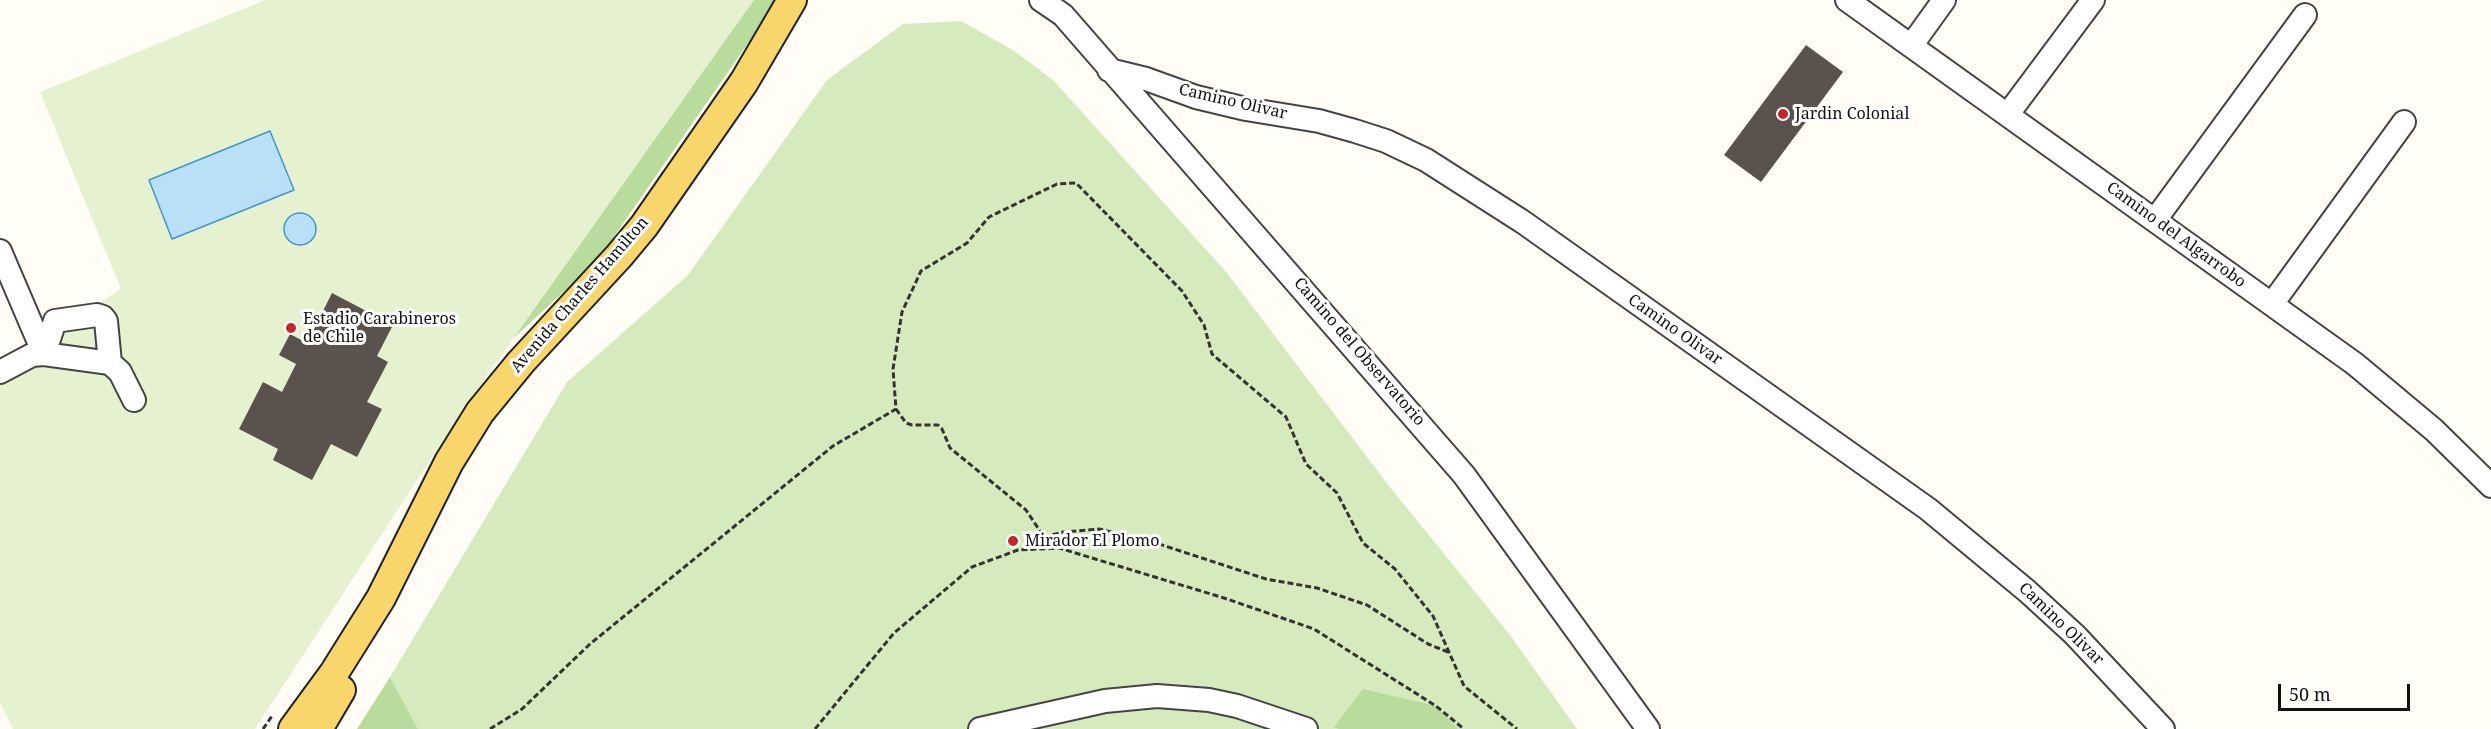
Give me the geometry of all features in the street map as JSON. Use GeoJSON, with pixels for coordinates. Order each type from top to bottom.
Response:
{"type":"FeatureCollection","features":[{"type":"Feature","properties":{"kind":"main road","name":"Avenida Charles Hamilton"},"geometry":{"type":"LineString","coordinates":[[318,729],[351,669],[381,598],[449,462],[475,420],[521,362],[644,226],[744,82],[772,38],[792,0]]}},
{"type":"Feature","properties":{"kind":"main road","name":"Avenida Charles Hamilton"},"geometry":{"type":"LineString","coordinates":[[292,729],[334,673],[381,598]]}},
{"type":"Feature","properties":{"kind":"street","name":"Camino del Observatorio"},"geometry":{"type":"LineString","coordinates":[[1041,0],[1062,15],[1317,304],[1464,475],[1648,729]]}},
{"type":"Feature","properties":{"kind":"street"},"geometry":{"type":"LineString","coordinates":[[1911,46],[1944,0]]}},
{"type":"Feature","properties":{"kind":"street"},"geometry":{"type":"LineString","coordinates":[[2008,114],[2093,0]]}},
{"type":"Feature","properties":{"kind":"street","name":"Camino del Algarrobo"},"geometry":{"type":"LineString","coordinates":[[1853,2],[2396,396],[2491,486]]}},
{"type":"Feature","properties":{"kind":"street"},"geometry":{"type":"LineString","coordinates":[[2155,220],[2305,15]]}},
{"type":"Feature","properties":{"kind":"street","name":"Camino Olivar"},"geometry":{"type":"LineString","coordinates":[[1109,69],[1216,102],[1320,121],[1355,131],[1386,141],[1426,160],[1523,222],[1928,509],[1978,549],[2067,628],[2163,729]]}},
{"type":"Feature","properties":{"kind":"street"},"geometry":{"type":"LineString","coordinates":[[2272,304],[2404,122]]}},
{"type":"Feature","properties":{"kind":"street"},"geometry":{"type":"LineString","coordinates":[[0,251],[44,354]]}},
{"type":"Feature","properties":{"kind":"street"},"geometry":{"type":"LineString","coordinates":[[44,354],[55,321],[98,315],[106,321],[110,363]]}},
{"type":"Feature","properties":{"kind":"street"},"geometry":{"type":"LineString","coordinates":[[0,372],[32,355],[44,354],[110,363],[120,372],[134,400]]}},
{"type":"Feature","properties":{"kind":"street"},"geometry":{"type":"LineString","coordinates":[[980,729],[1105,700],[1157,696],[1209,700],[1237,706],[1306,729]]}},
{"type":"Feature","properties":{"kind":"path"},"geometry":{"type":"LineString","coordinates":[[1042,549],[1044,537],[1026,510],[950,448],[938,425],[906,423],[896,409],[893,369],[902,312],[921,271],[967,243],[989,218],[1047,188],[1057,184],[1076,183],[1182,291],[1204,325],[1212,354],[1286,417],[1306,464],[1337,493],[1363,543],[1395,569],[1433,616],[1464,686],[1517,729]]}},
{"type":"Feature","properties":{"kind":"path"},"geometry":{"type":"LineString","coordinates":[[490,729],[522,709],[590,644],[833,446],[896,409]]}},
{"type":"Feature","properties":{"kind":"path"},"geometry":{"type":"LineString","coordinates":[[1044,537],[1063,532],[1099,529],[1159,544],[1266,579],[1317,588],[1367,605],[1428,644],[1448,652]]}},
{"type":"Feature","properties":{"kind":"path"},"geometry":{"type":"LineString","coordinates":[[815,729],[894,633],[972,567],[1018,550],[1059,548],[1224,598],[1314,629],[1436,706],[1464,729]]}},
{"type":"Feature","properties":{"kind":"green space","name":"Estadio Carabineros de Chile"},"geometry":{"type":"Polygon","coordinates":[[[265,0],[754,0],[466,405],[255,729],[13,729],[0,703],[0,367],[121,289],[40,92],[265,0]]]}},
{"type":"Feature","properties":{"kind":"green space"},"geometry":{"type":"Polygon","coordinates":[[[686,0],[778,0],[597,261],[505,346],[686,0]]]}},
{"type":"Feature","properties":{"kind":"green space"},"geometry":{"type":"Polygon","coordinates":[[[961,21],[1013,50],[1053,80],[1227,273],[1389,486],[1510,635],[1577,729],[418,729],[390,677],[567,382],[688,275],[827,80],[903,24],[961,21]]]}},
{"type":"Feature","properties":{"kind":"green space"},"geometry":{"type":"Polygon","coordinates":[[[390,677],[418,729],[357,729],[390,677]]]}},
{"type":"Feature","properties":{"kind":"green space"},"geometry":{"type":"Polygon","coordinates":[[[1363,689],[1436,706],[1458,729],[1339,729],[1334,727],[1363,689]]]}},
{"type":"Feature","properties":{"kind":"water"},"geometry":{"type":"Polygon","coordinates":[[[270,131],[294,190],[172,239],[149,180],[270,131]]]}},
{"type":"Feature","properties":{"kind":"water"},"geometry":{"type":"Polygon","coordinates":[[[300,213],[311,218],[316,229],[311,240],[300,245],[289,240],[284,229],[289,218],[300,213]]]}},
{"type":"Feature","properties":{"kind":"building","name":"Jardin Colonial"},"geometry":{"type":"Polygon","coordinates":[[[1806,45],[1843,72],[1761,182],[1724,155],[1806,45]]]}},
{"type":"Feature","properties":{"kind":"building"},"geometry":{"type":"Polygon","coordinates":[[[332,293],[393,325],[377,356],[388,362],[367,402],[382,409],[357,457],[331,444],[312,480],[273,460],[278,449],[239,429],[263,382],[282,392],[296,364],[279,355],[290,334],[307,343],[332,293]]]}},
{"type":"Feature","properties":{"kind":"place","name":"Jardin Colonial"},"geometry":{"type":"Point","coordinates":[1783,114]}},
{"type":"Feature","properties":{"kind":"place","name":"Estadio Carabineros de Chile"},"geometry":{"type":"Point","coordinates":[291,328]}},
{"type":"Feature","properties":{"kind":"place","name":"Mirador El Plomo"},"geometry":{"type":"Point","coordinates":[1013,541]}}]}
